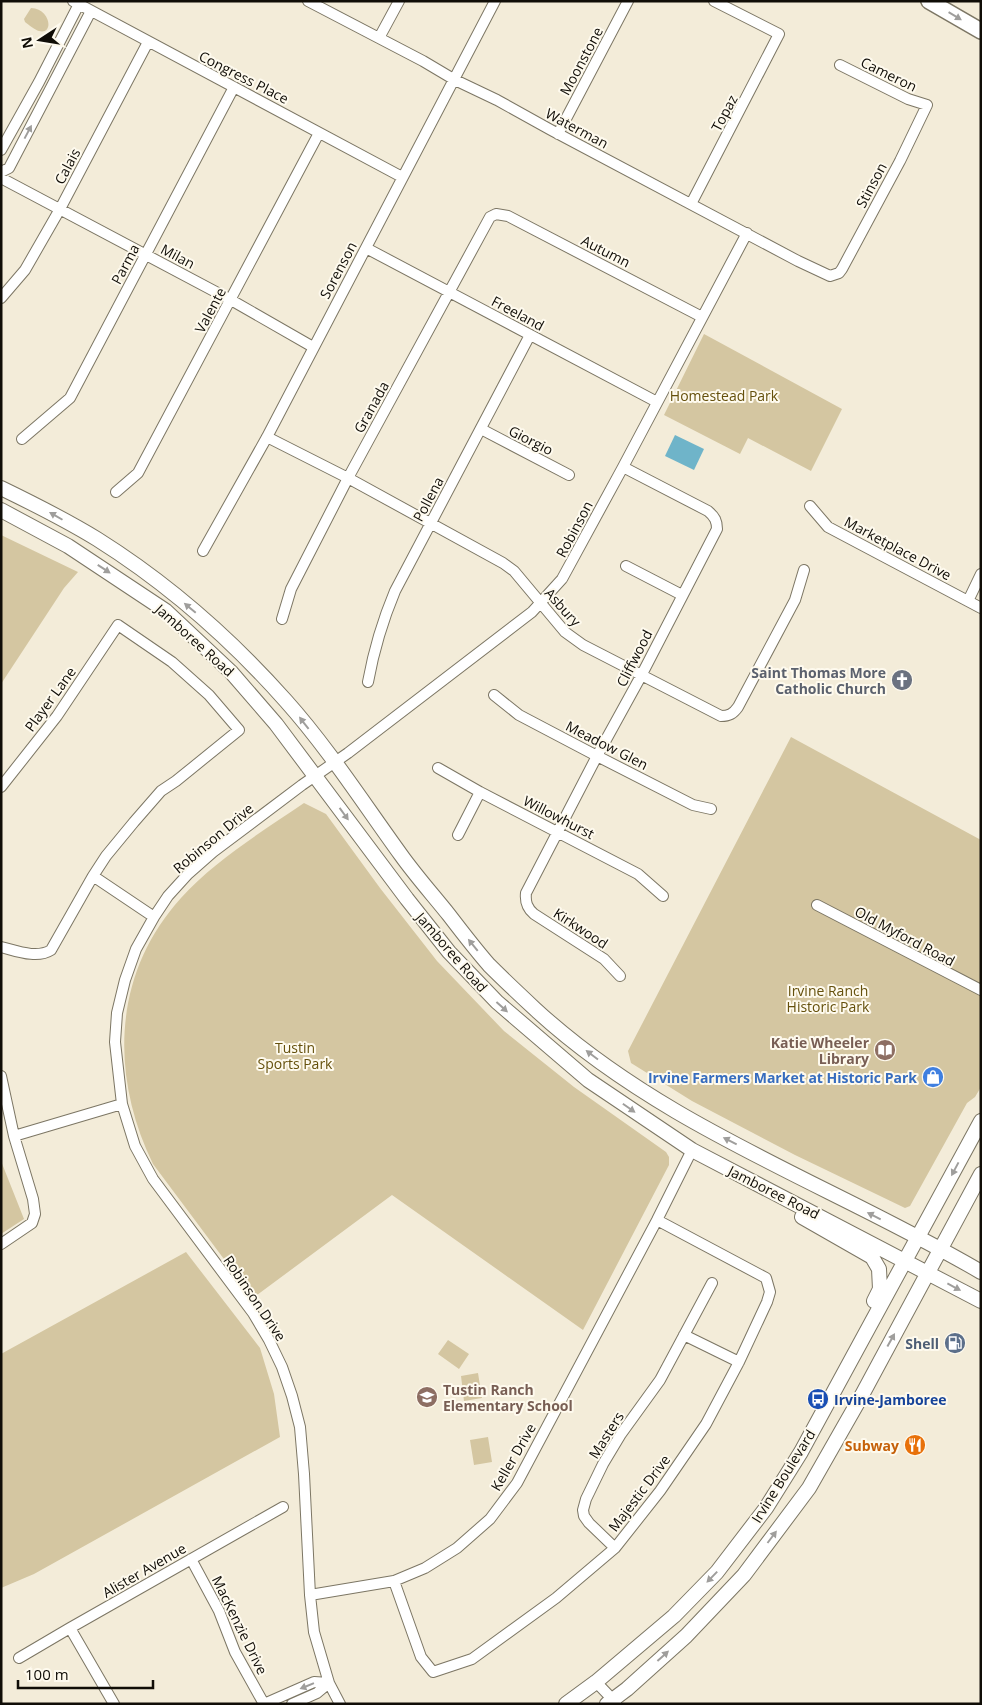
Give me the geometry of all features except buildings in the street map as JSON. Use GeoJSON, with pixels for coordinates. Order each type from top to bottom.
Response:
{"type":"FeatureCollection","features":[{"type":"Feature","properties":{"kind":"highway"},"geometry":{"type":"LineString","coordinates":[[929,1],[981,31]]}},
{"type":"Feature","properties":{"kind":"main road","name":"Jamboree Road"},"geometry":{"type":"LineString","coordinates":[[1,488],[97,540],[160,583],[250,662],[288,703],[334,762],[404,859],[488,964],[539,1013],[578,1045],[612,1070],[704,1127],[940,1248],[981,1272]]}},
{"type":"Feature","properties":{"kind":"main road","name":"Jamboree Road"},"geometry":{"type":"LineString","coordinates":[[1,510],[68,546],[166,611],[231,672],[276,724],[407,900],[449,952],[496,1002],[588,1080],[656,1128],[692,1150],[981,1301]]}},
{"type":"Feature","properties":{"kind":"main road","name":"Irvine Boulevard"},"geometry":{"type":"LineString","coordinates":[[566,1704],[596,1682],[674,1616],[717,1572],[766,1508],[801,1452],[981,1121]]}},
{"type":"Feature","properties":{"kind":"main road","name":"Irvine Boulevard"},"geometry":{"type":"LineString","coordinates":[[612,1702],[686,1636],[737,1582],[809,1488],[862,1395],[981,1174]]}},
{"type":"Feature","properties":{"kind":"main road"},"geometry":{"type":"LineString","coordinates":[[767,1188],[784,1206],[872,1257],[879,1269],[880,1289],[836,1387]]}},
{"type":"Feature","properties":{"kind":"street","name":"Waterman"},"geometry":{"type":"LineString","coordinates":[[308,1],[326,5],[379,38],[455,80],[497,100],[558,134],[826,274],[834,275]]}},
{"type":"Feature","properties":{"kind":"street"},"geometry":{"type":"LineString","coordinates":[[379,38],[399,1]]}},
{"type":"Feature","properties":{"kind":"street","name":"Sorenson"},"geometry":{"type":"LineString","coordinates":[[204,551],[267,437],[495,1]]}},
{"type":"Feature","properties":{"kind":"street","name":"Moonstone"},"geometry":{"type":"LineString","coordinates":[[558,134],[628,1]]}},
{"type":"Feature","properties":{"kind":"street","name":"Topaz"},"geometry":{"type":"LineString","coordinates":[[692,204],[779,34],[714,1]]}},
{"type":"Feature","properties":{"kind":"street"},"geometry":{"type":"LineString","coordinates":[[1,150],[76,3]]}},
{"type":"Feature","properties":{"kind":"street","name":"Congress Place"},"geometry":{"type":"LineString","coordinates":[[76,3],[402,177]]}},
{"type":"Feature","properties":{"kind":"street"},"geometry":{"type":"LineString","coordinates":[[1,172],[9,168],[91,11]]}},
{"type":"Feature","properties":{"kind":"street","name":"Calais"},"geometry":{"type":"LineString","coordinates":[[1,298],[25,270],[60,209],[148,42]]}},
{"type":"Feature","properties":{"kind":"street","name":"Cameron"},"geometry":{"type":"LineString","coordinates":[[840,65],[908,99],[927,105]]}},
{"type":"Feature","properties":{"kind":"street","name":"Parma"},"geometry":{"type":"LineString","coordinates":[[22,439],[70,398],[234,87]]}},
{"type":"Feature","properties":{"kind":"street","name":"Stinson"},"geometry":{"type":"LineString","coordinates":[[834,275],[842,269],[900,162],[927,105]]}},
{"type":"Feature","properties":{"kind":"street","name":"Valente"},"geometry":{"type":"LineString","coordinates":[[116,492],[138,474],[319,133]]}},
{"type":"Feature","properties":{"kind":"street","name":"Milan"},"geometry":{"type":"LineString","coordinates":[[1,178],[231,300],[313,347]]}},
{"type":"Feature","properties":{"kind":"street","name":"Granada"},"geometry":{"type":"LineString","coordinates":[[282,619],[291,588],[348,478],[450,293],[486,223],[490,217],[496,214]]}},
{"type":"Feature","properties":{"kind":"street","name":"Autumn"},"geometry":{"type":"LineString","coordinates":[[496,214],[508,216],[702,317]]}},
{"type":"Feature","properties":{"kind":"street","name":"Robinson"},"geometry":{"type":"LineString","coordinates":[[334,762],[524,618],[541,603],[562,579],[624,467],[747,233]]}},
{"type":"Feature","properties":{"kind":"street","name":"Freeland"},"geometry":{"type":"LineString","coordinates":[[366,248],[657,402]]}},
{"type":"Feature","properties":{"kind":"street","name":"Pollena"},"geometry":{"type":"LineString","coordinates":[[368,682],[374,649],[382,622],[395,592],[530,335]]}},
{"type":"Feature","properties":{"kind":"street","name":"Giorgio"},"geometry":{"type":"LineString","coordinates":[[481,429],[569,475]]}},
{"type":"Feature","properties":{"kind":"street","name":"Asbury"},"geometry":{"type":"LineString","coordinates":[[267,437],[431,522],[504,563],[514,571],[565,632],[583,645],[721,716],[728,716],[734,712],[795,600],[804,570]]}},
{"type":"Feature","properties":{"kind":"street","name":"Cliffwood"},"geometry":{"type":"LineString","coordinates":[[526,905],[526,893],[717,529],[717,522],[714,516],[708,511],[624,467]]}},
{"type":"Feature","properties":{"kind":"street","name":"Marketplace Drive"},"geometry":{"type":"LineString","coordinates":[[810,506],[828,527],[980,607]]}},
{"type":"Feature","properties":{"kind":"street"},"geometry":{"type":"LineString","coordinates":[[626,566],[682,595]]}},
{"type":"Feature","properties":{"kind":"street"},"geometry":{"type":"LineString","coordinates":[[968,600],[981,574]]}},
{"type":"Feature","properties":{"kind":"street","name":"Player Lane"},"geometry":{"type":"LineString","coordinates":[[1,787],[57,716],[118,625],[172,662],[209,695],[238,730],[161,792],[106,856],[93,876]]}},
{"type":"Feature","properties":{"kind":"street","name":"Meadow Glen"},"geometry":{"type":"LineString","coordinates":[[494,695],[519,715],[597,756],[693,805],[712,809]]}},
{"type":"Feature","properties":{"kind":"street","name":"Robinson Drive"},"geometry":{"type":"LineString","coordinates":[[334,762],[213,852],[188,874],[168,896],[136,949],[125,980],[118,1013],[115,1042],[122,1104],[135,1146],[153,1179],[252,1313],[269,1340],[282,1367],[300,1426],[314,1632],[329,1683],[340,1704]]}},
{"type":"Feature","properties":{"kind":"street","name":"Willowhurst"},"geometry":{"type":"LineString","coordinates":[[438,768],[480,792],[638,874],[663,896]]}},
{"type":"Feature","properties":{"kind":"street"},"geometry":{"type":"LineString","coordinates":[[458,835],[480,792]]}},
{"type":"Feature","properties":{"kind":"street"},"geometry":{"type":"LineString","coordinates":[[1,947],[38,955],[45,954],[51,950],[93,876],[154,917]]}},
{"type":"Feature","properties":{"kind":"street","name":"Kirkwood"},"geometry":{"type":"LineString","coordinates":[[526,905],[534,914],[604,959],[620,976]]}},
{"type":"Feature","properties":{"kind":"street","name":"Old Myford Road"},"geometry":{"type":"LineString","coordinates":[[817,905],[979,987]]}},
{"type":"Feature","properties":{"kind":"street"},"geometry":{"type":"LineString","coordinates":[[1,1076],[14,1136],[33,1199],[35,1214],[32,1223],[1,1244]]}},
{"type":"Feature","properties":{"kind":"street"},"geometry":{"type":"LineString","coordinates":[[14,1136],[122,1104]]}},
{"type":"Feature","properties":{"kind":"street","name":"Keller Drive"},"geometry":{"type":"LineString","coordinates":[[310,1595],[394,1581],[425,1568],[457,1548],[490,1519],[517,1484],[692,1150]]}},
{"type":"Feature","properties":{"kind":"street","name":"Majestic Drive"},"geometry":{"type":"LineString","coordinates":[[394,1581],[421,1656],[433,1672],[472,1658],[556,1598],[615,1548],[660,1492],[708,1420],[739,1362],[770,1292],[766,1278],[657,1220]]}},
{"type":"Feature","properties":{"kind":"street","name":"Masters"},"geometry":{"type":"LineString","coordinates":[[615,1548],[589,1523],[584,1516],[584,1507],[603,1464],[621,1434],[660,1380],[712,1283]]}},
{"type":"Feature","properties":{"kind":"street"},"geometry":{"type":"LineString","coordinates":[[684,1335],[739,1362]]}},
{"type":"Feature","properties":{"kind":"street","name":"Alister Avenue"},"geometry":{"type":"LineString","coordinates":[[20,1658],[283,1507]]}},
{"type":"Feature","properties":{"kind":"street","name":"MacKenzie Drive"},"geometry":{"type":"LineString","coordinates":[[191,1559],[219,1611],[235,1652],[264,1704]]}},
{"type":"Feature","properties":{"kind":"street"},"geometry":{"type":"LineString","coordinates":[[70,1628],[114,1704]]}},
{"type":"Feature","properties":{"kind":"street"},"geometry":{"type":"LineString","coordinates":[[264,1704],[314,1682],[329,1683]]}},
{"type":"Feature","properties":{"kind":"street"},"geometry":{"type":"LineString","coordinates":[[596,1682],[612,1702]]}},
{"type":"Feature","properties":{"kind":"street"},"geometry":{"type":"LineString","coordinates":[[292,1704],[317,1693],[329,1683]]}},
{"type":"Feature","properties":{"kind":"green space"},"geometry":{"type":"Polygon","coordinates":[[[31,8],[38,9],[46,17],[48,26],[44,31],[34,29],[25,22],[24,19],[31,8]]]}},
{"type":"Feature","properties":{"kind":"green space","name":"Homestead Park"},"geometry":{"type":"Polygon","coordinates":[[[704,334],[842,409],[811,471],[748,438],[740,454],[664,415],[704,334]]]}},
{"type":"Feature","properties":{"kind":"green space"},"geometry":{"type":"Polygon","coordinates":[[[1,535],[78,572],[64,588],[1,684],[1,535]]]}},
{"type":"Feature","properties":{"kind":"green space","name":"Irvine Ranch Historic Park"},"geometry":{"type":"Polygon","coordinates":[[[791,737],[981,840],[981,1087],[975,1097],[967,1103],[910,1206],[905,1208],[795,1155],[692,1101],[631,1063],[628,1051],[791,737]]]}},
{"type":"Feature","properties":{"kind":"green space","name":"Tustin Sports Park"},"geometry":{"type":"Polygon","coordinates":[[[304,803],[326,814],[437,961],[504,1031],[574,1087],[666,1152],[669,1157],[669,1165],[583,1330],[392,1195],[253,1298],[153,1164],[139,1130],[130,1096],[125,1061],[125,1026],[130,992],[141,959],[158,928],[194,884],[240,847],[304,803]]]}},
{"type":"Feature","properties":{"kind":"green space"},"geometry":{"type":"Polygon","coordinates":[[[1,1161],[24,1219],[1,1234],[1,1161]]]}},
{"type":"Feature","properties":{"kind":"green space"},"geometry":{"type":"Polygon","coordinates":[[[186,1252],[260,1348],[274,1394],[280,1437],[34,1574],[1,1588],[1,1354],[186,1252]]]}},
{"type":"Feature","properties":{"kind":"green space"},"geometry":{"type":"Polygon","coordinates":[[[448,1340],[469,1354],[459,1369],[438,1354],[448,1340]]]}},
{"type":"Feature","properties":{"kind":"green space"},"geometry":{"type":"Polygon","coordinates":[[[478,1373],[482,1398],[464,1401],[461,1376],[478,1373]]]}},
{"type":"Feature","properties":{"kind":"green space"},"geometry":{"type":"Polygon","coordinates":[[[488,1437],[492,1462],[474,1465],[470,1440],[488,1437]]]}},
{"type":"Feature","properties":{"kind":"water"},"geometry":{"type":"Polygon","coordinates":[[[675,435],[704,449],[694,470],[665,456],[675,435]]]}},
{"type":"Feature","properties":{"kind":"place","name":"Saint Thomas More Catholic Church"},"geometry":{"type":"Point","coordinates":[902,680]}},
{"type":"Feature","properties":{"kind":"place","name":"Katie Wheeler Library"},"geometry":{"type":"Point","coordinates":[885,1050]}},
{"type":"Feature","properties":{"kind":"place","name":"Irvine Farmers Market at Historic Park"},"geometry":{"type":"Point","coordinates":[933,1077]}},
{"type":"Feature","properties":{"kind":"place","name":"Shell"},"geometry":{"type":"Point","coordinates":[955,1343]}},
{"type":"Feature","properties":{"kind":"place","name":"Tustin Ranch Elementary School"},"geometry":{"type":"Point","coordinates":[427,1397]}},
{"type":"Feature","properties":{"kind":"place","name":"Irvine-Jamboree"},"geometry":{"type":"Point","coordinates":[818,1399]}},
{"type":"Feature","properties":{"kind":"place","name":"Subway"},"geometry":{"type":"Point","coordinates":[915,1445]}}]}
